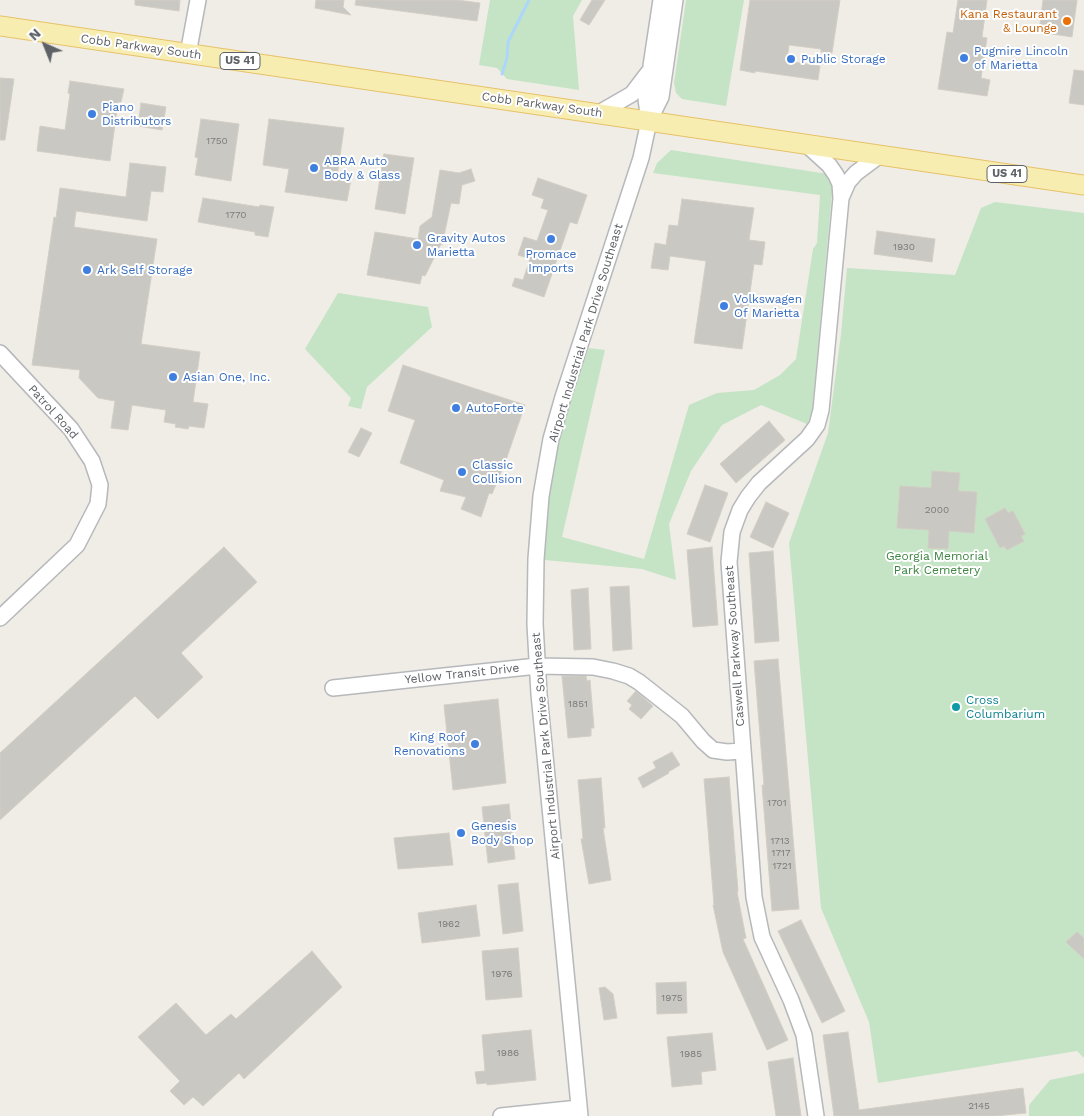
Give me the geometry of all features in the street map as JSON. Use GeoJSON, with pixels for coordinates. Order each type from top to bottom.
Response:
{"type":"FeatureCollection","features":[{"type":"Feature","properties":{"kind":"main road","name":"Cobb Parkway South"},"geometry":{"type":"LineString","coordinates":[[0,26],[1084,185]]}},
{"type":"Feature","properties":{"kind":"street"},"geometry":{"type":"LineString","coordinates":[[188,54],[198,0]]}},
{"type":"Feature","properties":{"kind":"street"},"geometry":{"type":"LineString","coordinates":[[649,121],[646,99],[662,0]]}},
{"type":"Feature","properties":{"kind":"street"},"geometry":{"type":"LineString","coordinates":[[649,121],[661,97],[675,0]]}},
{"type":"Feature","properties":{"kind":"street"},"geometry":{"type":"LineString","coordinates":[[599,113],[632,94],[650,70]]}},
{"type":"Feature","properties":{"kind":"street","name":"Airport Industrial Park Drive Southeast"},"geometry":{"type":"LineString","coordinates":[[580,1112],[537,666],[535,624],[536,559],[542,496],[552,439],[563,396],[641,158],[649,121]]}},
{"type":"Feature","properties":{"kind":"street","name":"Caswell Parkway Southeast"},"geometry":{"type":"LineString","coordinates":[[806,144],[836,174],[840,184],[841,198],[821,410],[817,425],[807,439],[759,483],[748,497],[735,521],[729,546],[742,751],[756,913],[765,945],[791,1000],[804,1035],[816,1116]]}},
{"type":"Feature","properties":{"kind":"street","name":"Caswell Parkway Southeast"},"geometry":{"type":"LineString","coordinates":[[841,198],[848,182],[856,173],[880,155]]}},
{"type":"Feature","properties":{"kind":"street","name":"Patrol Road"},"geometry":{"type":"LineString","coordinates":[[0,353],[71,429],[92,461],[100,485],[98,504],[77,545],[0,618]]}},
{"type":"Feature","properties":{"kind":"street","name":"Yellow Transit Drive"},"geometry":{"type":"LineString","coordinates":[[332,688],[537,666],[593,667],[629,676],[682,716],[713,750],[727,752],[742,751]]}},
{"type":"Feature","properties":{"kind":"street"},"geometry":{"type":"LineString","coordinates":[[501,1116],[580,1112]]}},
{"type":"Feature","properties":{"kind":"green space"},"geometry":{"type":"Polygon","coordinates":[[[490,0],[582,0],[573,16],[579,90],[507,79],[497,68],[479,65],[490,0]]]}},
{"type":"Feature","properties":{"kind":"green space"},"geometry":{"type":"Polygon","coordinates":[[[686,0],[744,0],[726,106],[682,99],[676,93],[674,83],[686,0]]]}},
{"type":"Feature","properties":{"kind":"green space"},"geometry":{"type":"Polygon","coordinates":[[[671,150],[828,174],[833,182],[812,413],[807,424],[761,405],[722,425],[691,471],[669,524],[676,580],[642,569],[545,560],[545,533],[553,457],[569,398],[589,348],[605,350],[562,537],[644,559],[689,405],[717,393],[754,390],[780,375],[796,359],[813,249],[817,243],[820,195],[653,173],[657,163],[671,150]]]}},
{"type":"Feature","properties":{"kind":"green space","name":"Georgia Memorial Park Cemetery"},"geometry":{"type":"Polygon","coordinates":[[[995,202],[1084,213],[1084,1058],[1077,1051],[878,1083],[869,1022],[821,908],[789,543],[828,433],[841,334],[847,268],[955,275],[981,208],[995,202]]]}},
{"type":"Feature","properties":{"kind":"green space"},"geometry":{"type":"Polygon","coordinates":[[[338,293],[428,307],[432,327],[367,387],[361,409],[348,406],[351,398],[305,349],[338,293]]]}},
{"type":"Feature","properties":{"kind":"green space"},"geometry":{"type":"Polygon","coordinates":[[[1084,1073],[1084,1116],[1029,1116],[1029,1105],[1050,1080],[1084,1073]]]}},
{"type":"Feature","properties":{"kind":"building"},"geometry":{"type":"Polygon","coordinates":[[[135,0],[180,0],[179,11],[135,5],[135,0]]]}},
{"type":"Feature","properties":{"kind":"building"},"geometry":{"type":"Polygon","coordinates":[[[316,0],[344,0],[343,7],[351,15],[315,8],[316,0]]]}},
{"type":"Feature","properties":{"kind":"building"},"geometry":{"type":"Polygon","coordinates":[[[356,0],[457,0],[480,3],[477,21],[355,5],[356,0]]]}},
{"type":"Feature","properties":{"kind":"building"},"geometry":{"type":"Polygon","coordinates":[[[592,0],[605,0],[589,25],[580,20],[592,0]]]}},
{"type":"Feature","properties":{"kind":"building"},"geometry":{"type":"Polygon","coordinates":[[[750,0],[840,0],[832,53],[821,52],[821,49],[789,45],[787,61],[820,66],[818,80],[740,70],[750,0]]]}},
{"type":"Feature","properties":{"kind":"building","name":"Pugmire Lincoln of Marietta"},"geometry":{"type":"Polygon","coordinates":[[[958,0],[987,0],[982,37],[987,38],[981,78],[990,80],[987,96],[938,89],[947,32],[953,33],[958,0]]]}},
{"type":"Feature","properties":{"kind":"building"},"geometry":{"type":"Polygon","coordinates":[[[1043,0],[1077,0],[1072,37],[1039,32],[1043,0]]]}},
{"type":"Feature","properties":{"kind":"building"},"geometry":{"type":"Polygon","coordinates":[[[1074,70],[1084,71],[1084,105],[1069,103],[1074,70]]]}},
{"type":"Feature","properties":{"kind":"building"},"geometry":{"type":"Polygon","coordinates":[[[0,78],[14,79],[5,140],[0,140],[0,78]]]}},
{"type":"Feature","properties":{"kind":"building","name":"Piano Distributors"},"geometry":{"type":"Polygon","coordinates":[[[70,81],[124,89],[121,102],[118,102],[110,161],[37,151],[40,126],[65,130],[70,81]]]}},
{"type":"Feature","properties":{"kind":"building"},"geometry":{"type":"Polygon","coordinates":[[[141,103],[166,107],[162,130],[138,126],[141,103]]]}},
{"type":"Feature","properties":{"kind":"building"},"geometry":{"type":"Polygon","coordinates":[[[201,119],[239,124],[231,181],[195,175],[198,158],[195,157],[201,119]]]}},
{"type":"Feature","properties":{"kind":"building","name":"ABRA Auto Body & Glass"},"geometry":{"type":"Polygon","coordinates":[[[269,119],[344,128],[337,177],[351,179],[347,201],[285,192],[289,169],[263,165],[269,119]]]}},
{"type":"Feature","properties":{"kind":"building"},"geometry":{"type":"Polygon","coordinates":[[[384,154],[414,158],[405,214],[375,209],[384,154]]]}},
{"type":"Feature","properties":{"kind":"building","name":"Ark Self Storage"},"geometry":{"type":"Polygon","coordinates":[[[130,163],[166,167],[163,192],[151,191],[147,221],[76,211],[74,227],[157,239],[141,344],[200,352],[193,402],[208,404],[204,428],[189,426],[188,429],[175,427],[176,424],[164,422],[166,410],[132,405],[128,430],[111,428],[115,401],[98,398],[79,378],[80,370],[32,365],[60,188],[126,197],[130,163]]]}},
{"type":"Feature","properties":{"kind":"building"},"geometry":{"type":"Polygon","coordinates":[[[471,169],[475,181],[462,185],[459,204],[451,203],[442,245],[425,276],[422,275],[420,284],[367,275],[375,232],[418,239],[420,226],[432,217],[440,170],[459,173],[471,169]]]}},
{"type":"Feature","properties":{"kind":"building","name":"Promace Imports"},"geometry":{"type":"Polygon","coordinates":[[[538,178],[587,195],[577,224],[570,222],[544,297],[512,286],[515,278],[523,280],[530,259],[518,255],[524,237],[537,241],[548,210],[541,208],[544,199],[532,195],[538,178]]]}},
{"type":"Feature","properties":{"kind":"building"},"geometry":{"type":"Polygon","coordinates":[[[203,198],[259,207],[260,205],[274,207],[268,237],[255,235],[255,232],[198,222],[203,198]]]}},
{"type":"Feature","properties":{"kind":"building","name":"Volkswagen Of Marietta"},"geometry":{"type":"Polygon","coordinates":[[[682,199],[754,208],[749,240],[765,242],[762,265],[754,264],[742,349],[694,343],[706,261],[670,256],[668,270],[651,268],[655,243],[666,245],[669,225],[678,226],[682,199]]]}},
{"type":"Feature","properties":{"kind":"building"},"geometry":{"type":"Polygon","coordinates":[[[877,231],[935,239],[932,262],[874,254],[877,231]]]}},
{"type":"Feature","properties":{"kind":"building"},"geometry":{"type":"Polygon","coordinates":[[[403,365],[525,405],[506,460],[492,494],[489,493],[481,517],[461,509],[466,497],[440,491],[444,480],[400,463],[415,420],[388,411],[403,365]]]}},
{"type":"Feature","properties":{"kind":"building"},"geometry":{"type":"Polygon","coordinates":[[[769,421],[785,440],[736,483],[720,464],[769,421]]]}},
{"type":"Feature","properties":{"kind":"building"},"geometry":{"type":"Polygon","coordinates":[[[361,428],[372,433],[359,457],[348,452],[361,428]]]}},
{"type":"Feature","properties":{"kind":"building"},"geometry":{"type":"Polygon","coordinates":[[[932,471],[960,473],[958,491],[977,492],[974,533],[949,531],[948,549],[928,548],[929,530],[897,528],[900,486],[931,488],[932,471]]]}},
{"type":"Feature","properties":{"kind":"building"},"geometry":{"type":"Polygon","coordinates":[[[705,485],[728,493],[710,542],[687,534],[705,485]]]}},
{"type":"Feature","properties":{"kind":"building"},"geometry":{"type":"Polygon","coordinates":[[[766,502],[789,513],[773,548],[750,537],[766,502]]]}},
{"type":"Feature","properties":{"kind":"building"},"geometry":{"type":"Polygon","coordinates":[[[1005,508],[1008,513],[1013,511],[1025,534],[1021,536],[1024,541],[1007,550],[1004,546],[1000,548],[985,519],[1005,508]]]}},
{"type":"Feature","properties":{"kind":"building"},"geometry":{"type":"Polygon","coordinates":[[[224,547],[257,582],[181,653],[203,677],[158,719],[135,696],[0,820],[0,753],[224,547]]]}},
{"type":"Feature","properties":{"kind":"building"},"geometry":{"type":"Polygon","coordinates":[[[712,547],[718,625],[693,627],[687,550],[712,547]]]}},
{"type":"Feature","properties":{"kind":"building"},"geometry":{"type":"Polygon","coordinates":[[[773,551],[779,641],[755,643],[749,553],[773,551]]]}},
{"type":"Feature","properties":{"kind":"building"},"geometry":{"type":"Polygon","coordinates":[[[629,586],[632,649],[613,651],[610,587],[629,586]]]}},
{"type":"Feature","properties":{"kind":"building"},"geometry":{"type":"Polygon","coordinates":[[[588,588],[591,649],[574,650],[571,590],[588,588]]]}},
{"type":"Feature","properties":{"kind":"building"},"geometry":{"type":"Polygon","coordinates":[[[778,659],[799,909],[772,911],[754,661],[778,659]]]}},
{"type":"Feature","properties":{"kind":"building"},"geometry":{"type":"Polygon","coordinates":[[[562,676],[586,676],[587,681],[590,680],[594,728],[591,728],[591,736],[568,738],[562,676]]]}},
{"type":"Feature","properties":{"kind":"building"},"geometry":{"type":"Polygon","coordinates":[[[636,691],[653,706],[641,719],[629,709],[632,705],[627,701],[636,691]]]}},
{"type":"Feature","properties":{"kind":"building","name":"King Roof Renovations"},"geometry":{"type":"Polygon","coordinates":[[[498,699],[506,783],[453,790],[444,705],[498,699]]]}},
{"type":"Feature","properties":{"kind":"building"},"geometry":{"type":"Polygon","coordinates":[[[672,752],[680,765],[643,788],[638,778],[656,768],[653,762],[672,752]]]}},
{"type":"Feature","properties":{"kind":"building"},"geometry":{"type":"Polygon","coordinates":[[[729,777],[737,892],[746,938],[743,939],[788,1040],[767,1050],[723,952],[713,905],[704,779],[729,777]]]}},
{"type":"Feature","properties":{"kind":"building"},"geometry":{"type":"Polygon","coordinates":[[[601,778],[605,828],[603,828],[611,880],[589,884],[581,839],[583,839],[578,780],[601,778]]]}},
{"type":"Feature","properties":{"kind":"building"},"geometry":{"type":"Polygon","coordinates":[[[509,804],[515,859],[488,863],[482,807],[509,804]]]}},
{"type":"Feature","properties":{"kind":"building"},"geometry":{"type":"Polygon","coordinates":[[[449,833],[453,865],[398,869],[394,838],[449,833]]]}},
{"type":"Feature","properties":{"kind":"building"},"geometry":{"type":"Polygon","coordinates":[[[518,883],[523,931],[503,934],[498,885],[518,883]]]}},
{"type":"Feature","properties":{"kind":"building"},"geometry":{"type":"Polygon","coordinates":[[[476,905],[480,936],[422,943],[418,913],[476,905]]]}},
{"type":"Feature","properties":{"kind":"building"},"geometry":{"type":"Polygon","coordinates":[[[801,920],[845,1011],[822,1023],[778,931],[801,920]]]}},
{"type":"Feature","properties":{"kind":"building"},"geometry":{"type":"Polygon","coordinates":[[[1077,932],[1084,938],[1084,959],[1066,942],[1077,932]]]}},
{"type":"Feature","properties":{"kind":"building"},"geometry":{"type":"Polygon","coordinates":[[[518,948],[522,997],[486,1000],[482,951],[518,948]]]}},
{"type":"Feature","properties":{"kind":"building"},"geometry":{"type":"Polygon","coordinates":[[[312,951],[342,987],[244,1079],[239,1073],[203,1106],[193,1097],[184,1105],[170,1091],[180,1081],[138,1037],[176,1003],[206,1035],[231,1014],[236,1019],[312,951]]]}},
{"type":"Feature","properties":{"kind":"building"},"geometry":{"type":"Polygon","coordinates":[[[686,982],[687,1013],[657,1014],[656,983],[686,982]]]}},
{"type":"Feature","properties":{"kind":"building"},"geometry":{"type":"Polygon","coordinates":[[[605,987],[613,994],[617,1018],[604,1020],[599,988],[605,987]]]}},
{"type":"Feature","properties":{"kind":"building"},"geometry":{"type":"Polygon","coordinates":[[[531,1030],[536,1080],[487,1085],[487,1083],[477,1084],[475,1072],[485,1071],[482,1035],[531,1030]]]}},
{"type":"Feature","properties":{"kind":"building"},"geometry":{"type":"Polygon","coordinates":[[[848,1032],[859,1110],[1023,1088],[1026,1113],[995,1116],[834,1116],[823,1035],[848,1032]]]}},
{"type":"Feature","properties":{"kind":"building"},"geometry":{"type":"Polygon","coordinates":[[[712,1033],[716,1070],[701,1072],[702,1084],[672,1087],[667,1037],[712,1033]]]}},
{"type":"Feature","properties":{"kind":"building"},"geometry":{"type":"Polygon","coordinates":[[[793,1058],[801,1116],[776,1116],[768,1062],[793,1058]]]}},
{"type":"Feature","properties":{"kind":"waterway"},"geometry":{"type":"LineString","coordinates":[[502,74],[507,58],[508,42],[529,0]]}},
{"type":"Feature","properties":{"kind":"place","name":"Kana Restaurant & Lounge"},"geometry":{"type":"Point","coordinates":[1067,21]}},
{"type":"Feature","properties":{"kind":"place","name":"Pugmire Lincoln of Marietta"},"geometry":{"type":"Point","coordinates":[964,58]}},
{"type":"Feature","properties":{"kind":"place","name":"Public Storage"},"geometry":{"type":"Point","coordinates":[791,59]}},
{"type":"Feature","properties":{"kind":"place","name":"Piano Distributors"},"geometry":{"type":"Point","coordinates":[92,114]}},
{"type":"Feature","properties":{"kind":"place","name":"ABRA Auto Body & Glass"},"geometry":{"type":"Point","coordinates":[314,168]}},
{"type":"Feature","properties":{"kind":"place","name":"Promace Imports"},"geometry":{"type":"Point","coordinates":[551,239]}},
{"type":"Feature","properties":{"kind":"place","name":"Gravity Autos Marietta"},"geometry":{"type":"Point","coordinates":[417,245]}},
{"type":"Feature","properties":{"kind":"place","name":"Ark Self Storage"},"geometry":{"type":"Point","coordinates":[87,270]}},
{"type":"Feature","properties":{"kind":"place","name":"Volkswagen Of Marietta"},"geometry":{"type":"Point","coordinates":[724,306]}},
{"type":"Feature","properties":{"kind":"place","name":"Asian One, Inc."},"geometry":{"type":"Point","coordinates":[173,377]}},
{"type":"Feature","properties":{"kind":"place","name":"AutoForte"},"geometry":{"type":"Point","coordinates":[456,408]}},
{"type":"Feature","properties":{"kind":"place","name":"Classic Collision"},"geometry":{"type":"Point","coordinates":[462,472]}},
{"type":"Feature","properties":{"kind":"place","name":"Cross Columbarium"},"geometry":{"type":"Point","coordinates":[956,707]}},
{"type":"Feature","properties":{"kind":"place","name":"King Roof Renovations"},"geometry":{"type":"Point","coordinates":[475,744]}},
{"type":"Feature","properties":{"kind":"place","name":"Genesis Body Shop"},"geometry":{"type":"Point","coordinates":[461,833]}}]}
